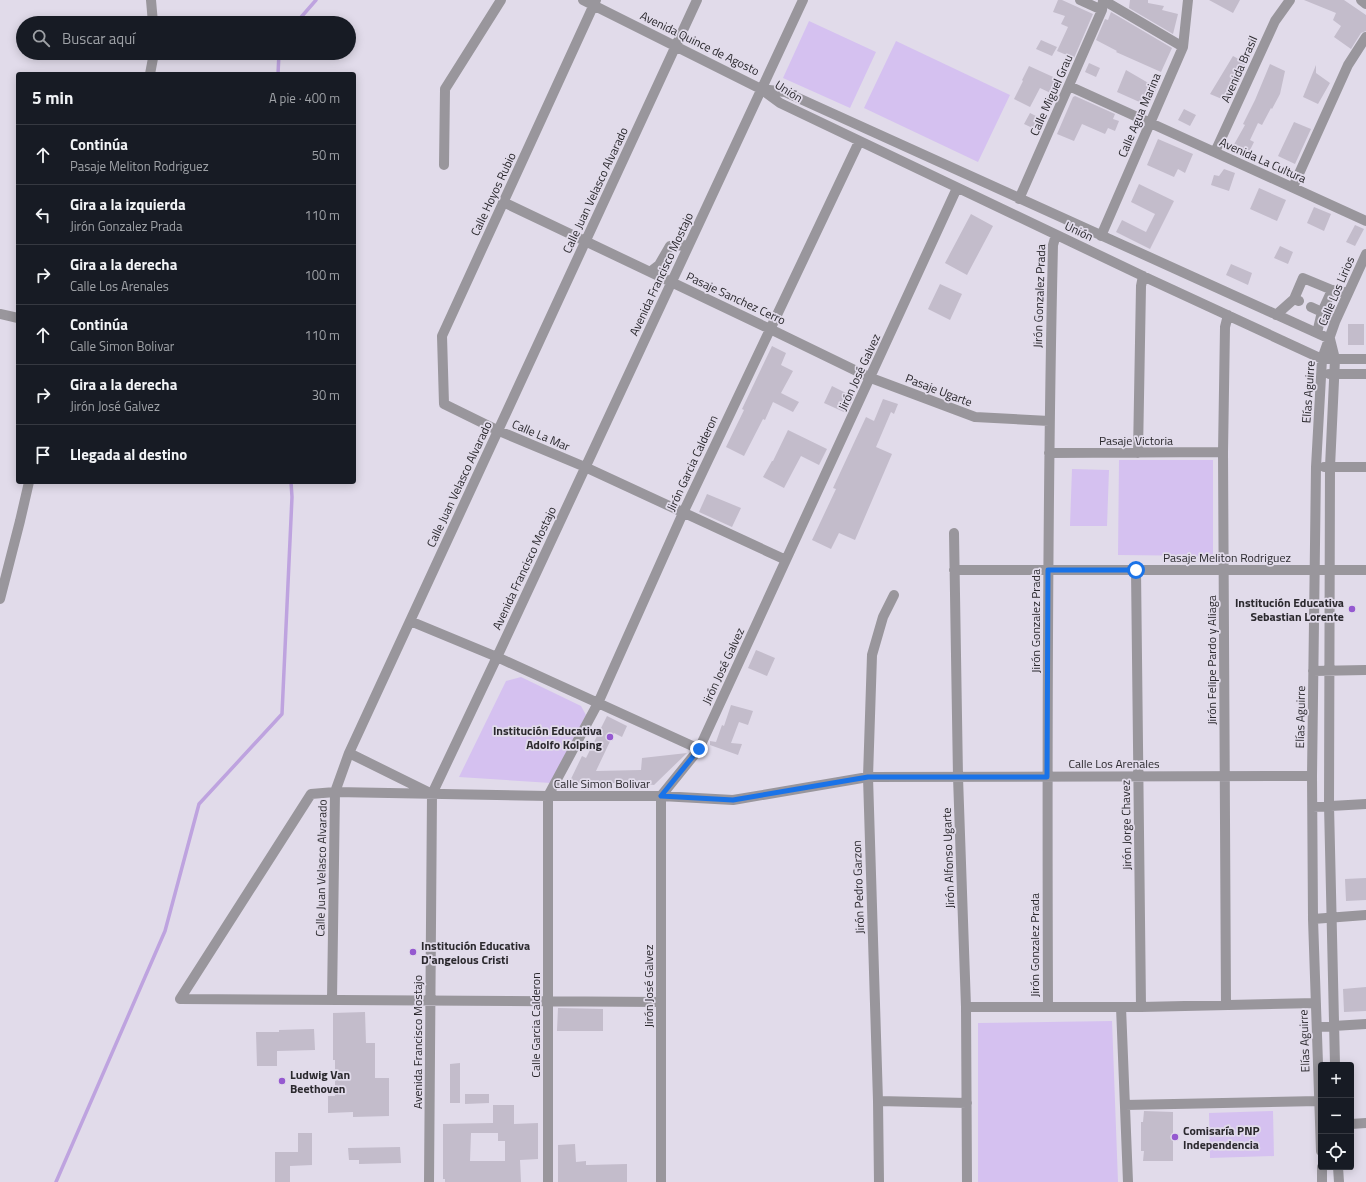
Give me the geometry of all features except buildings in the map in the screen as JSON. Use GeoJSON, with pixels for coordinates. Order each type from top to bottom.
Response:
{"type":"FeatureCollection","features":[{"type":"Feature","properties":{"kind":"street"},"geometry":{"type":"LineString","coordinates":[[151,0],[152,16]]}},
{"type":"Feature","properties":{"kind":"street"},"geometry":{"type":"LineString","coordinates":[[444,165],[445,89],[501,0]]}},
{"type":"Feature","properties":{"kind":"street","name":"Avenida Quince de Agosto"},"geometry":{"type":"LineString","coordinates":[[583,0],[594,3],[762,89]]}},
{"type":"Feature","properties":{"kind":"street","name":"Calle Juan Velasco Alvarado"},"geometry":{"type":"LineString","coordinates":[[332,1000],[335,792],[349,753],[697,0]]}},
{"type":"Feature","properties":{"kind":"street","name":"Avenida Francisco Mostajo"},"geometry":{"type":"LineString","coordinates":[[429,1182],[432,794],[803,0]]}},
{"type":"Feature","properties":{"kind":"street"},"geometry":{"type":"LineString","coordinates":[[1080,0],[1102,3],[1183,47]]}},
{"type":"Feature","properties":{"kind":"street","name":"Calle Agua Marina"},"geometry":{"type":"LineString","coordinates":[[1101,236],[1183,47],[1188,0]]}},
{"type":"Feature","properties":{"kind":"street","name":"Avenida Brasil"},"geometry":{"type":"LineString","coordinates":[[1215,152],[1275,21],[1290,0]]}},
{"type":"Feature","properties":{"kind":"street"},"geometry":{"type":"LineString","coordinates":[[1361,0],[1366,4]]}},
{"type":"Feature","properties":{"kind":"street","name":"Calle Hoyos Rubio"},"geometry":{"type":"LineString","coordinates":[[444,404],[442,336],[594,3]]}},
{"type":"Feature","properties":{"kind":"street","name":"Calle Miguel Grau"},"geometry":{"type":"LineString","coordinates":[[1019,199],[1069,86],[1102,3]]}},
{"type":"Feature","properties":{"kind":"street"},"geometry":{"type":"LineString","coordinates":[[1293,187],[1348,65],[1366,37]]}},
{"type":"Feature","properties":{"kind":"street"},"geometry":{"type":"LineString","coordinates":[[150,72],[153,60]]}},
{"type":"Feature","properties":{"kind":"street","name":"Avenida La Cultura"},"geometry":{"type":"LineString","coordinates":[[1069,86],[1366,221]]}},
{"type":"Feature","properties":{"kind":"street","name":"Unión"},"geometry":{"type":"LineString","coordinates":[[762,89],[780,103],[859,142],[1322,359]]}},
{"type":"Feature","properties":{"kind":"street","name":"Unión"},"geometry":{"type":"LineString","coordinates":[[762,89],[784,92],[1330,339]]}},
{"type":"Feature","properties":{"kind":"street","name":"Jirón Garcia Calderon"},"geometry":{"type":"LineString","coordinates":[[548,796],[598,703],[682,513],[859,142]]}},
{"type":"Feature","properties":{"kind":"street","name":"Jirón José Galvez"},"geometry":{"type":"LineString","coordinates":[[661,1182],[661,796],[699,749],[871,378],[957,188]]}},
{"type":"Feature","properties":{"kind":"street","name":"Pasaje Sanchez Cerro"},"geometry":{"type":"LineString","coordinates":[[503,202],[871,378]]}},
{"type":"Feature","properties":{"kind":"street","name":"Jirón Gonzalez Prada"},"geometry":{"type":"LineString","coordinates":[[1048,1007],[1047,777],[1049,422],[1053,245],[1056,234]]}},
{"type":"Feature","properties":{"kind":"street"},"geometry":{"type":"LineString","coordinates":[[650,272],[659,265],[670,246],[688,245]]}},
{"type":"Feature","properties":{"kind":"street","name":"Calle Los Lirios"},"geometry":{"type":"LineString","coordinates":[[1330,339],[1335,322],[1366,254]]}},
{"type":"Feature","properties":{"kind":"street"},"geometry":{"type":"LineString","coordinates":[[1138,453],[1141,286],[1143,276]]}},
{"type":"Feature","properties":{"kind":"street"},"geometry":{"type":"LineString","coordinates":[[1276,315],[1296,300],[1303,278],[1332,290],[1348,293]]}},
{"type":"Feature","properties":{"kind":"street"},"geometry":{"type":"LineString","coordinates":[[1317,333],[1322,312],[1332,290]]}},
{"type":"Feature","properties":{"kind":"street"},"geometry":{"type":"LineString","coordinates":[[1311,307],[1322,312],[1335,322]]}},
{"type":"Feature","properties":{"kind":"street"},"geometry":{"type":"LineString","coordinates":[[0,314],[16,318]]}},
{"type":"Feature","properties":{"kind":"street","name":"Jirón Felipe Pardo y Aliaga"},"geometry":{"type":"LineString","coordinates":[[1226,1005],[1223,452],[1225,327],[1228,315]]}},
{"type":"Feature","properties":{"kind":"street","name":"Elías Aguirre"},"geometry":{"type":"LineString","coordinates":[[1319,1098],[1313,919],[1312,776],[1314,570],[1316,467],[1322,359],[1330,339]]}},
{"type":"Feature","properties":{"kind":"street","name":"Elías Aguirre"},"geometry":{"type":"LineString","coordinates":[[1330,339],[1335,359],[1330,467],[1331,570],[1329,671],[1329,805],[1335,1062]]}},
{"type":"Feature","properties":{"kind":"street"},"geometry":{"type":"LineString","coordinates":[[1322,359],[1366,360]]}},
{"type":"Feature","properties":{"kind":"street"},"geometry":{"type":"LineString","coordinates":[[1321,374],[1366,374]]}},
{"type":"Feature","properties":{"kind":"street","name":"Pasaje Ugarte"},"geometry":{"type":"LineString","coordinates":[[871,378],[975,418],[1049,422]]}},
{"type":"Feature","properties":{"kind":"street","name":"Calle La Mar"},"geometry":{"type":"LineString","coordinates":[[444,404],[499,431],[786,560]]}},
{"type":"Feature","properties":{"kind":"street","name":"Pasaje Victoria"},"geometry":{"type":"LineString","coordinates":[[1049,453],[1223,452]]}},
{"type":"Feature","properties":{"kind":"street"},"geometry":{"type":"LineString","coordinates":[[1316,467],[1366,468]]}},
{"type":"Feature","properties":{"kind":"street"},"geometry":{"type":"LineString","coordinates":[[0,600],[29,484]]}},
{"type":"Feature","properties":{"kind":"street","name":"Jirón Alfonso Ugarte"},"geometry":{"type":"LineString","coordinates":[[954,534],[958,777],[966,1007],[968,1182]]}},
{"type":"Feature","properties":{"kind":"street","name":"Pasaje Meliton Rodriguez"},"geometry":{"type":"LineString","coordinates":[[954,570],[1366,570]]}},
{"type":"Feature","properties":{"kind":"street","name":"Jirón Jorge Chavez"},"geometry":{"type":"LineString","coordinates":[[1136,570],[1141,1007]]}},
{"type":"Feature","properties":{"kind":"street","name":"Jirón Pedro Garzon"},"geometry":{"type":"LineString","coordinates":[[880,1182],[868,777],[872,655],[883,616],[894,595]]}},
{"type":"Feature","properties":{"kind":"street"},"geometry":{"type":"LineString","coordinates":[[410,621],[497,657],[699,749]]}},
{"type":"Feature","properties":{"kind":"street"},"geometry":{"type":"LineString","coordinates":[[1313,671],[1366,670]]}},
{"type":"Feature","properties":{"kind":"street"},"geometry":{"type":"LineString","coordinates":[[349,753],[432,794]]}},
{"type":"Feature","properties":{"kind":"street","name":"Calle Los Arenales"},"geometry":{"type":"LineString","coordinates":[[868,777],[1312,776]]}},
{"type":"Feature","properties":{"kind":"street","name":"Calle Simon Bolivar"},"geometry":{"type":"LineString","coordinates":[[332,1000],[180,999],[312,794],[335,792],[548,796],[661,796],[733,800],[868,777]]}},
{"type":"Feature","properties":{"kind":"street","name":"Calle Garcia Calderon"},"geometry":{"type":"LineString","coordinates":[[548,796],[548,1182]]}},
{"type":"Feature","properties":{"kind":"street"},"geometry":{"type":"LineString","coordinates":[[1313,807],[1366,804]]}},
{"type":"Feature","properties":{"kind":"street"},"geometry":{"type":"LineString","coordinates":[[1313,919],[1366,915]]}},
{"type":"Feature","properties":{"kind":"street"},"geometry":{"type":"LineString","coordinates":[[332,1000],[661,1002]]}},
{"type":"Feature","properties":{"kind":"street"},"geometry":{"type":"LineString","coordinates":[[966,1007],[1141,1007],[1316,1002]]}},
{"type":"Feature","properties":{"kind":"street"},"geometry":{"type":"LineString","coordinates":[[1121,1007],[1128,1182]]}},
{"type":"Feature","properties":{"kind":"street"},"geometry":{"type":"LineString","coordinates":[[1317,1027],[1366,1024]]}},
{"type":"Feature","properties":{"kind":"street"},"geometry":{"type":"LineString","coordinates":[[878,1101],[967,1104]]}},
{"type":"Feature","properties":{"kind":"street"},"geometry":{"type":"LineString","coordinates":[[1126,1105],[1318,1101]]}},
{"type":"Feature","properties":{"kind":"street"},"geometry":{"type":"LineString","coordinates":[[1354,1124],[1366,1123]]}},
{"type":"Feature","properties":{"kind":"street"},"geometry":{"type":"LineString","coordinates":[[1322,1170],[1322,1182]]}},
{"type":"Feature","properties":{"kind":"street"},"geometry":{"type":"LineString","coordinates":[[1338,1170],[1339,1182]]}},
{"type":"Feature","properties":{"kind":"shaded area"},"geometry":{"type":"Polygon","coordinates":[[[809,21],[876,52],[850,108],[783,78],[809,21]]]}},
{"type":"Feature","properties":{"kind":"shaded area"},"geometry":{"type":"Polygon","coordinates":[[[896,41],[1010,95],[978,162],[864,108],[896,41]]]}},
{"type":"Feature","properties":{"kind":"shaded area"},"geometry":{"type":"Polygon","coordinates":[[[1119,460],[1213,460],[1213,556],[1118,555],[1119,460]]]}},
{"type":"Feature","properties":{"kind":"shaded area"},"geometry":{"type":"Polygon","coordinates":[[[1072,469],[1109,470],[1107,526],[1070,526],[1072,469]]]}},
{"type":"Feature","properties":{"kind":"shaded area"},"geometry":{"type":"Polygon","coordinates":[[[521,677],[581,706],[586,715],[551,783],[459,777],[506,681],[521,677]]]}},
{"type":"Feature","properties":{"kind":"shaded area"},"geometry":{"type":"Polygon","coordinates":[[[1112,1021],[1118,1182],[978,1182],[978,1023],[1112,1021]]]}},
{"type":"Feature","properties":{"kind":"shaded area"},"geometry":{"type":"Polygon","coordinates":[[[1273,1111],[1274,1156],[1210,1158],[1209,1113],[1273,1111]]]}},
{"type":"Feature","properties":{"kind":"waterway"},"geometry":{"type":"LineString","coordinates":[[302,16],[316,0]]}},
{"type":"Feature","properties":{"kind":"waterway"},"geometry":{"type":"LineString","coordinates":[[278,72],[279,60]]}},
{"type":"Feature","properties":{"kind":"waterway"},"geometry":{"type":"LineString","coordinates":[[56,1182],[165,931],[199,804],[282,714],[292,497],[291,484]]}},
{"type":"Feature","properties":{"kind":"place","name":"Institución Educativa Sebastian Lorente"},"geometry":{"type":"Point","coordinates":[1352,609]}},
{"type":"Feature","properties":{"kind":"place","name":"Institución Educativa Adolfo Kolping"},"geometry":{"type":"Point","coordinates":[610,737]}},
{"type":"Feature","properties":{"kind":"place","name":"Institución Educativa D'angelous Cristi"},"geometry":{"type":"Point","coordinates":[413,952]}},
{"type":"Feature","properties":{"kind":"place","name":"Ludwig Van Beethoven"},"geometry":{"type":"Point","coordinates":[282,1081]}},
{"type":"Feature","properties":{"kind":"place","name":"Comisaría PNP Independencia"},"geometry":{"type":"Point","coordinates":[1175,1137]}},
{"type":"Feature","properties":{"kind":"route"},"geometry":{"type":"LineString","coordinates":[[699,749],[661,796],[733,800],[868,777],[1047,777],[1048,570],[1136,570]]}}]}
